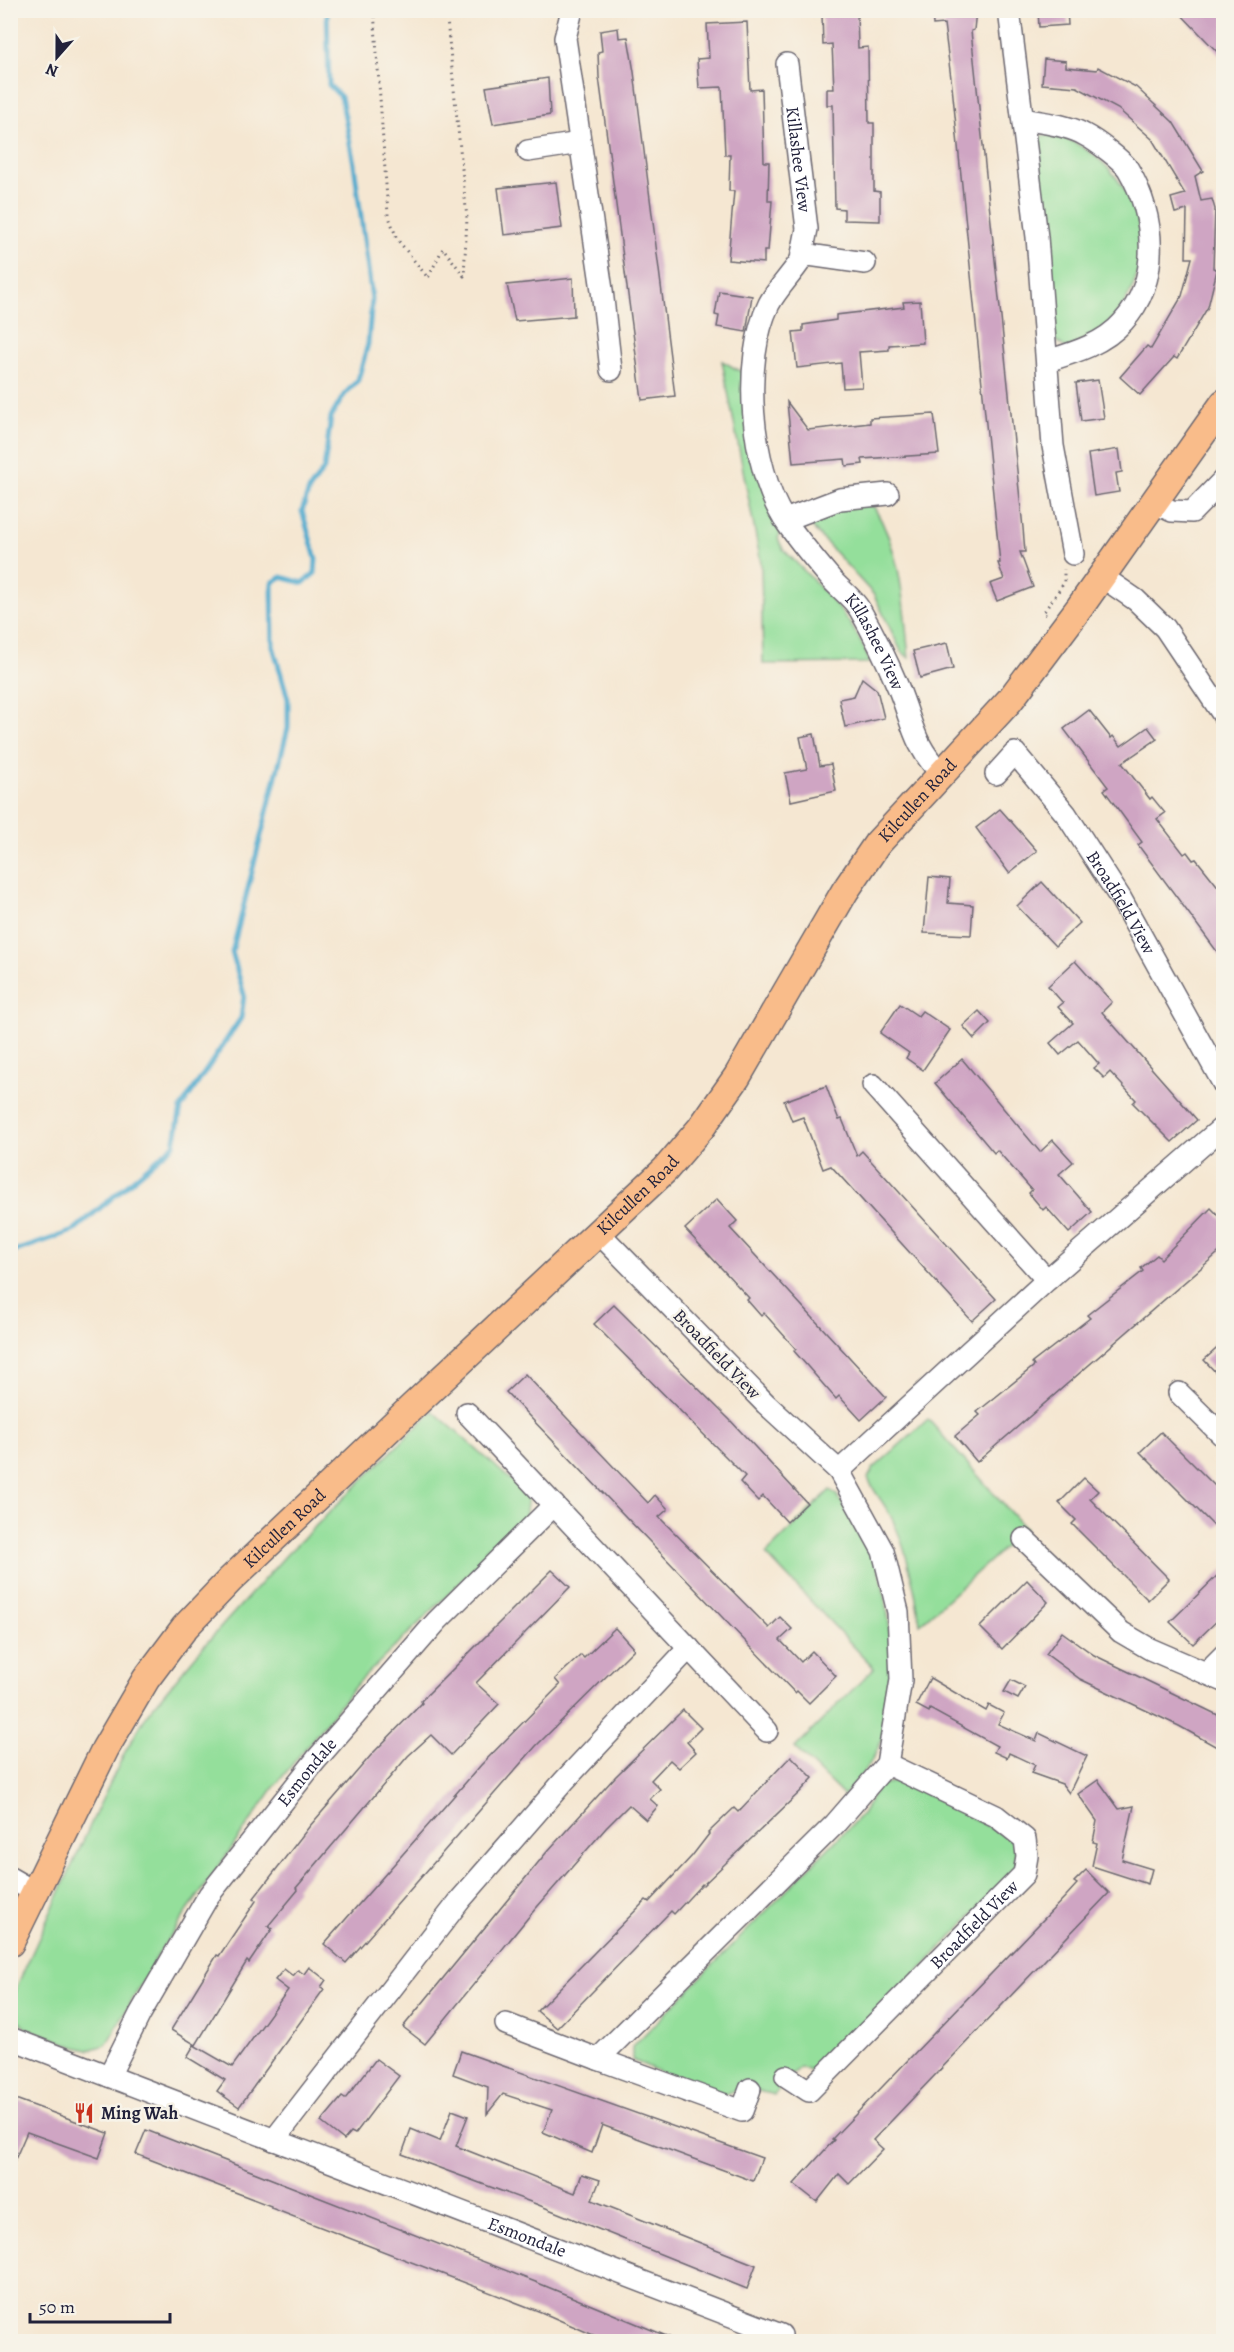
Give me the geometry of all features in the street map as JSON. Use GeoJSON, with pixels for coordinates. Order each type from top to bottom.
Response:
{"type":"FeatureCollection","features":[{"type":"Feature","properties":{"kind":"main road","name":"Kilcullen Road"},"geometry":{"type":"LineString","coordinates":[[10,1943],[105,1749],[146,1679],[185,1627],[230,1580],[665,1170],[701,1128],[737,1077],[845,891],[877,844],[1010,700],[1063,630],[1224,403]]}},
{"type":"Feature","properties":{"kind":"street"},"geometry":{"type":"LineString","coordinates":[[572,10],[565,38],[602,290],[611,370]]}},
{"type":"Feature","properties":{"kind":"street"},"geometry":{"type":"LineString","coordinates":[[1009,10],[1042,282],[1053,446],[1073,554]]}},
{"type":"Feature","properties":{"kind":"street","name":"Killashee View"},"geometry":{"type":"LineString","coordinates":[[787,64],[807,229],[801,260],[770,304],[762,326],[754,370],[754,419],[762,464],[773,498],[785,520],[832,580],[858,607],[898,687],[914,737],[926,758],[942,775]]}},
{"type":"Feature","properties":{"kind":"street"},"geometry":{"type":"LineString","coordinates":[[1024,119],[1084,134],[1127,167],[1148,216],[1152,243],[1138,303],[1122,324],[1087,348],[1047,362]]}},
{"type":"Feature","properties":{"kind":"street"},"geometry":{"type":"LineString","coordinates":[[528,151],[580,143]]}},
{"type":"Feature","properties":{"kind":"street"},"geometry":{"type":"LineString","coordinates":[[802,254],[865,263]]}},
{"type":"Feature","properties":{"kind":"street"},"geometry":{"type":"LineString","coordinates":[[1152,502],[1172,511],[1192,512],[1224,479]]}},
{"type":"Feature","properties":{"kind":"street"},"geometry":{"type":"LineString","coordinates":[[785,520],[840,499],[888,494]]}},
{"type":"Feature","properties":{"kind":"street"},"geometry":{"type":"LineString","coordinates":[[1101,576],[1136,600],[1165,628],[1224,716]]}},
{"type":"Feature","properties":{"kind":"street","name":"Broadfield View"},"geometry":{"type":"LineString","coordinates":[[996,774],[1015,753],[1066,814],[1121,899],[1224,1085]]}},
{"type":"Feature","properties":{"kind":"street"},"geometry":{"type":"LineString","coordinates":[[873,1085],[1047,1280]]}},
{"type":"Feature","properties":{"kind":"street"},"geometry":{"type":"LineString","coordinates":[[839,1471],[1047,1280],[1224,1126]]}},
{"type":"Feature","properties":{"kind":"street","name":"Broadfield View"},"geometry":{"type":"LineString","coordinates":[[598,1232],[766,1404],[839,1471],[883,1551],[898,1612],[901,1680],[887,1764],[996,1816],[1025,1839],[1027,1856],[1024,1875],[808,2091],[786,2076]]}},
{"type":"Feature","properties":{"kind":"street"},"geometry":{"type":"LineString","coordinates":[[1179,1393],[1224,1437]]}},
{"type":"Feature","properties":{"kind":"street"},"geometry":{"type":"LineString","coordinates":[[467,1413],[767,1731]]}},
{"type":"Feature","properties":{"kind":"street","name":"Esmondale"},"geometry":{"type":"LineString","coordinates":[[109,2076],[140,2014],[209,1895],[316,1760],[437,1621],[554,1505]]}},
{"type":"Feature","properties":{"kind":"street"},"geometry":{"type":"LineString","coordinates":[[1024,1539],[1121,1632],[1150,1649],[1215,1677],[1224,1655]]}},
{"type":"Feature","properties":{"kind":"street"},"geometry":{"type":"LineString","coordinates":[[274,2140],[461,1899],[564,1782],[689,1648]]}},
{"type":"Feature","properties":{"kind":"street"},"geometry":{"type":"LineString","coordinates":[[598,2059],[835,1824],[887,1764]]}},
{"type":"Feature","properties":{"kind":"street"},"geometry":{"type":"LineString","coordinates":[[10,1878],[36,1893]]}},
{"type":"Feature","properties":{"kind":"street"},"geometry":{"type":"LineString","coordinates":[[506,2024],[742,2111],[750,2089]]}},
{"type":"Feature","properties":{"kind":"street","name":"Esmondale"},"geometry":{"type":"LineString","coordinates":[[10,2038],[781,2335]]}},
{"type":"Feature","properties":{"kind":"path"},"geometry":{"type":"LineString","coordinates":[[374,10],[388,214],[397,239],[428,278],[443,248],[464,276],[467,218],[446,10]]}},
{"type":"Feature","properties":{"kind":"path"},"geometry":{"type":"LineString","coordinates":[[1063,630],[1043,613],[1064,583],[1064,558],[1073,554]]}},
{"type":"Feature","properties":{"kind":"green space"},"geometry":{"type":"Polygon","coordinates":[[[1054,134],[1083,148],[1106,166],[1124,189],[1136,215],[1141,243],[1138,271],[1127,299],[1107,325],[1067,349],[1053,338],[1035,144],[1041,136],[1054,134]]]}},
{"type":"Feature","properties":{"kind":"green space"},"geometry":{"type":"Polygon","coordinates":[[[722,361],[749,376],[781,530],[778,539],[783,549],[821,588],[844,616],[863,646],[870,663],[763,664],[761,563],[722,361]]]}},
{"type":"Feature","properties":{"kind":"green space"},"geometry":{"type":"Polygon","coordinates":[[[859,502],[874,507],[891,544],[903,599],[909,658],[901,651],[874,595],[810,525],[818,513],[859,502]]]}},
{"type":"Feature","properties":{"kind":"green space"},"geometry":{"type":"Polygon","coordinates":[[[433,1411],[528,1495],[525,1519],[356,1685],[275,1786],[162,1948],[106,2045],[88,2050],[24,2027],[11,2010],[17,1986],[99,1806],[126,1750],[148,1713],[202,1648],[287,1554],[433,1411]]]}},
{"type":"Feature","properties":{"kind":"green space"},"geometry":{"type":"Polygon","coordinates":[[[928,1419],[1025,1529],[920,1624],[905,1552],[895,1524],[868,1478],[873,1469],[928,1419]]]}},
{"type":"Feature","properties":{"kind":"green space"},"geometry":{"type":"Polygon","coordinates":[[[830,1490],[837,1495],[858,1526],[875,1558],[886,1605],[892,1660],[888,1715],[881,1739],[869,1765],[844,1796],[795,1748],[874,1668],[766,1554],[830,1490]]]}},
{"type":"Feature","properties":{"kind":"green space"},"geometry":{"type":"Polygon","coordinates":[[[902,1780],[1015,1841],[1017,1868],[821,2075],[800,2067],[774,2095],[742,2087],[719,2097],[632,2060],[632,2047],[862,1814],[879,1785],[902,1780]]]}},
{"type":"Feature","properties":{"kind":"building"},"geometry":{"type":"Polygon","coordinates":[[[932,10],[976,10],[974,30],[971,31],[1023,528],[1025,552],[1020,552],[1033,587],[997,601],[990,584],[1004,579],[998,563],[1000,563],[952,86],[944,24],[933,25],[932,10]]]}},
{"type":"Feature","properties":{"kind":"building"},"geometry":{"type":"Polygon","coordinates":[[[1038,10],[1067,10],[1068,25],[1039,27],[1038,10]]]}},
{"type":"Feature","properties":{"kind":"building"},"geometry":{"type":"Polygon","coordinates":[[[1177,10],[1219,10],[1224,16],[1224,59],[1177,10]]]}},
{"type":"Feature","properties":{"kind":"building"},"geometry":{"type":"Polygon","coordinates":[[[857,14],[858,48],[868,47],[869,123],[874,123],[874,191],[880,192],[880,221],[844,220],[844,209],[835,208],[833,105],[827,105],[827,89],[834,89],[832,44],[823,45],[822,15],[857,14]]]}},
{"type":"Feature","properties":{"kind":"building"},"geometry":{"type":"Polygon","coordinates":[[[747,22],[750,90],[762,89],[764,162],[769,162],[768,201],[772,201],[768,251],[764,251],[764,263],[728,260],[734,191],[729,191],[730,155],[725,155],[722,87],[699,88],[697,59],[709,58],[707,24],[747,22]]]}},
{"type":"Feature","properties":{"kind":"building"},"geometry":{"type":"Polygon","coordinates":[[[618,28],[619,38],[628,37],[634,72],[675,396],[642,400],[599,77],[598,52],[602,51],[600,31],[618,28]]]}},
{"type":"Feature","properties":{"kind":"building"},"geometry":{"type":"Polygon","coordinates":[[[1044,59],[1066,61],[1066,67],[1097,70],[1098,67],[1136,87],[1173,122],[1203,171],[1195,176],[1201,201],[1212,199],[1215,209],[1213,268],[1217,270],[1208,307],[1177,359],[1174,357],[1140,395],[1120,377],[1147,346],[1151,349],[1182,296],[1192,258],[1186,258],[1187,210],[1175,213],[1171,198],[1185,194],[1152,139],[1118,109],[1077,87],[1042,84],[1044,59]]]}},
{"type":"Feature","properties":{"kind":"building"},"geometry":{"type":"Polygon","coordinates":[[[548,78],[550,115],[493,124],[486,87],[548,78]]]}},
{"type":"Feature","properties":{"kind":"building"},"geometry":{"type":"Polygon","coordinates":[[[556,182],[562,228],[504,235],[498,188],[556,182]]]}},
{"type":"Feature","properties":{"kind":"building"},"geometry":{"type":"Polygon","coordinates":[[[573,278],[574,316],[515,321],[507,285],[573,278]]]}},
{"type":"Feature","properties":{"kind":"building"},"geometry":{"type":"Polygon","coordinates":[[[719,291],[752,296],[746,332],[717,327],[719,316],[715,315],[719,291]]]}},
{"type":"Feature","properties":{"kind":"building"},"geometry":{"type":"Polygon","coordinates":[[[920,301],[923,343],[889,345],[889,350],[859,352],[862,387],[843,388],[841,363],[797,368],[793,332],[803,331],[803,325],[836,320],[836,315],[904,307],[903,302],[920,301]]]}},
{"type":"Feature","properties":{"kind":"building"},"geometry":{"type":"Polygon","coordinates":[[[1098,380],[1104,418],[1081,421],[1076,383],[1098,380]]]}},
{"type":"Feature","properties":{"kind":"building"},"geometry":{"type":"Polygon","coordinates":[[[787,402],[808,430],[870,423],[870,418],[934,414],[939,454],[862,459],[863,464],[846,466],[845,459],[793,463],[787,402]]]}},
{"type":"Feature","properties":{"kind":"building"},"geometry":{"type":"Polygon","coordinates":[[[1119,449],[1122,472],[1116,473],[1119,492],[1094,496],[1088,454],[1119,449]]]}},
{"type":"Feature","properties":{"kind":"building"},"geometry":{"type":"Polygon","coordinates":[[[947,643],[953,669],[920,678],[913,651],[947,643]]]}},
{"type":"Feature","properties":{"kind":"building"},"geometry":{"type":"Polygon","coordinates":[[[862,678],[877,690],[884,718],[845,727],[839,699],[854,696],[862,678]]]}},
{"type":"Feature","properties":{"kind":"building"},"geometry":{"type":"Polygon","coordinates":[[[1089,710],[1111,738],[1113,736],[1121,746],[1148,727],[1157,739],[1122,763],[1150,799],[1152,797],[1165,813],[1157,819],[1184,854],[1187,852],[1193,860],[1196,859],[1224,894],[1224,961],[1138,845],[1142,842],[1104,790],[1108,787],[1064,729],[1089,710]]]}},
{"type":"Feature","properties":{"kind":"building"},"geometry":{"type":"Polygon","coordinates":[[[814,734],[820,766],[831,764],[836,791],[791,801],[785,773],[807,769],[800,737],[814,734]]]}},
{"type":"Feature","properties":{"kind":"building"},"geometry":{"type":"Polygon","coordinates":[[[1000,809],[1037,851],[1009,873],[976,828],[1000,809]]]}},
{"type":"Feature","properties":{"kind":"building"},"geometry":{"type":"Polygon","coordinates":[[[929,877],[950,879],[948,903],[973,905],[971,935],[924,933],[929,877]]]}},
{"type":"Feature","properties":{"kind":"building"},"geometry":{"type":"Polygon","coordinates":[[[1042,882],[1080,923],[1055,946],[1017,906],[1042,882]]]}},
{"type":"Feature","properties":{"kind":"building"},"geometry":{"type":"Polygon","coordinates":[[[1075,961],[1112,1002],[1102,1012],[1197,1120],[1172,1142],[1133,1103],[1136,1100],[1110,1072],[1104,1078],[1094,1068],[1099,1064],[1078,1040],[1060,1055],[1050,1043],[1073,1023],[1058,1007],[1063,1003],[1048,986],[1075,961]]]}},
{"type":"Feature","properties":{"kind":"building"},"geometry":{"type":"Polygon","coordinates":[[[900,1004],[918,1016],[922,1011],[950,1030],[923,1070],[906,1058],[909,1053],[880,1033],[900,1004]]]}},
{"type":"Feature","properties":{"kind":"building"},"geometry":{"type":"Polygon","coordinates":[[[979,1011],[990,1023],[974,1039],[963,1026],[979,1011]]]}},
{"type":"Feature","properties":{"kind":"building"},"geometry":{"type":"Polygon","coordinates":[[[962,1059],[1040,1152],[1053,1140],[1073,1162],[1059,1174],[1092,1212],[1069,1233],[1046,1207],[1043,1210],[1029,1193],[1032,1190],[997,1150],[994,1153],[935,1083],[962,1059]]]}},
{"type":"Feature","properties":{"kind":"building"},"geometry":{"type":"Polygon","coordinates":[[[826,1086],[839,1120],[842,1119],[857,1156],[862,1151],[996,1299],[972,1321],[831,1166],[823,1169],[803,1117],[792,1121],[784,1101],[826,1086]]]}},
{"type":"Feature","properties":{"kind":"building"},"geometry":{"type":"Polygon","coordinates":[[[717,1199],[737,1221],[730,1228],[886,1397],[861,1420],[839,1396],[836,1399],[794,1351],[796,1349],[764,1313],[761,1316],[747,1300],[749,1298],[685,1229],[717,1199]]]}},
{"type":"Feature","properties":{"kind":"building"},"geometry":{"type":"Polygon","coordinates":[[[1211,1208],[1224,1221],[1224,1248],[977,1462],[955,1436],[980,1415],[977,1412],[1034,1366],[1032,1363],[1090,1318],[1087,1315],[1143,1271],[1141,1268],[1157,1255],[1161,1259],[1211,1208]]]}},
{"type":"Feature","properties":{"kind":"building"},"geometry":{"type":"Polygon","coordinates":[[[614,1305],[730,1420],[807,1503],[787,1522],[763,1496],[758,1501],[740,1482],[745,1476],[594,1324],[614,1305]]]}},
{"type":"Feature","properties":{"kind":"building"},"geometry":{"type":"Polygon","coordinates":[[[1224,1342],[1224,1381],[1204,1360],[1224,1342]]]}},
{"type":"Feature","properties":{"kind":"building"},"geometry":{"type":"Polygon","coordinates":[[[525,1374],[648,1503],[655,1495],[668,1509],[659,1517],[769,1628],[780,1617],[792,1629],[780,1640],[801,1662],[812,1651],[836,1676],[809,1703],[797,1691],[795,1693],[506,1392],[525,1374]]]}},
{"type":"Feature","properties":{"kind":"building"},"geometry":{"type":"Polygon","coordinates":[[[1161,1432],[1224,1495],[1224,1521],[1216,1528],[1140,1452],[1161,1432]]]}},
{"type":"Feature","properties":{"kind":"building"},"geometry":{"type":"Polygon","coordinates":[[[1084,1478],[1098,1491],[1090,1499],[1169,1579],[1148,1600],[1072,1524],[1076,1520],[1059,1503],[1084,1478]]]}},
{"type":"Feature","properties":{"kind":"building"},"geometry":{"type":"Polygon","coordinates":[[[1224,1569],[1224,1614],[1193,1644],[1170,1622],[1224,1569]]]}},
{"type":"Feature","properties":{"kind":"building"},"geometry":{"type":"Polygon","coordinates":[[[552,1570],[570,1587],[476,1683],[499,1704],[451,1755],[431,1735],[408,1756],[296,1888],[298,1890],[268,1926],[272,1929],[249,1963],[247,1961],[196,2045],[171,2030],[217,1955],[219,1956],[256,1901],[254,1898],[309,1827],[373,1753],[422,1703],[421,1701],[552,1570]]]}},
{"type":"Feature","properties":{"kind":"building"},"geometry":{"type":"Polygon","coordinates":[[[1027,1580],[1048,1602],[1002,1649],[980,1627],[1027,1580]]]}},
{"type":"Feature","properties":{"kind":"building"},"geometry":{"type":"Polygon","coordinates":[[[615,1628],[634,1649],[536,1746],[346,1963],[324,1944],[481,1765],[560,1685],[555,1679],[581,1655],[584,1658],[615,1628]]]}},
{"type":"Feature","properties":{"kind":"building"},"geometry":{"type":"Polygon","coordinates":[[[1062,1632],[1094,1655],[1224,1718],[1224,1751],[1179,1726],[1080,1679],[1046,1654],[1062,1632]]]}},
{"type":"Feature","properties":{"kind":"building"},"geometry":{"type":"Polygon","coordinates":[[[930,1678],[986,1711],[989,1705],[1004,1713],[998,1724],[1036,1741],[1039,1733],[1087,1756],[1069,1793],[1062,1784],[1031,1773],[1035,1765],[1009,1753],[1007,1758],[994,1752],[997,1746],[930,1709],[929,1712],[916,1705],[930,1678]]]}},
{"type":"Feature","properties":{"kind":"building"},"geometry":{"type":"Polygon","coordinates":[[[1011,1680],[1025,1687],[1018,1699],[1004,1692],[1011,1680]]]}},
{"type":"Feature","properties":{"kind":"building"},"geometry":{"type":"Polygon","coordinates":[[[683,1710],[701,1728],[687,1742],[696,1752],[679,1768],[670,1760],[651,1780],[660,1789],[650,1799],[658,1806],[646,1820],[629,1805],[606,1828],[531,1914],[425,2044],[403,2027],[546,1853],[615,1777],[683,1710]]]}},
{"type":"Feature","properties":{"kind":"building"},"geometry":{"type":"Polygon","coordinates":[[[791,1756],[813,1778],[801,1791],[702,1884],[674,1914],[671,1911],[557,2028],[537,2011],[646,1900],[649,1902],[692,1856],[708,1833],[734,1808],[738,1812],[791,1756]]]}},
{"type":"Feature","properties":{"kind":"building"},"geometry":{"type":"Polygon","coordinates":[[[1098,1780],[1119,1809],[1134,1806],[1122,1860],[1152,1869],[1148,1884],[1092,1866],[1097,1843],[1093,1842],[1097,1821],[1078,1794],[1098,1780]]]}},
{"type":"Feature","properties":{"kind":"building"},"geometry":{"type":"Polygon","coordinates":[[[1086,1870],[1109,1893],[873,2140],[883,2149],[849,2184],[839,2174],[817,2202],[794,2184],[834,2140],[832,2139],[1066,1896],[1077,1884],[1074,1882],[1086,1870]]]}},
{"type":"Feature","properties":{"kind":"building"},"geometry":{"type":"Polygon","coordinates":[[[309,1967],[326,1980],[321,1987],[324,1989],[239,2107],[217,2091],[225,2080],[187,2057],[194,2045],[232,2067],[288,1990],[275,1980],[284,1969],[293,1976],[298,1970],[304,1974],[309,1967]]]}},
{"type":"Feature","properties":{"kind":"building"},"geometry":{"type":"Polygon","coordinates":[[[461,2051],[762,2158],[753,2181],[602,2125],[592,2153],[543,2132],[552,2110],[503,2094],[487,2114],[488,2087],[453,2074],[461,2051]]]}},
{"type":"Feature","properties":{"kind":"building"},"geometry":{"type":"Polygon","coordinates":[[[376,2059],[399,2076],[355,2134],[351,2132],[344,2140],[321,2122],[342,2097],[345,2099],[376,2059]]]}},
{"type":"Feature","properties":{"kind":"building"},"geometry":{"type":"Polygon","coordinates":[[[10,2097],[108,2133],[99,2158],[27,2132],[10,2171],[10,2097]]]}},
{"type":"Feature","properties":{"kind":"building"},"geometry":{"type":"Polygon","coordinates":[[[452,2110],[468,2116],[456,2146],[575,2193],[582,2174],[600,2180],[592,2200],[756,2265],[747,2289],[536,2204],[402,2154],[411,2129],[440,2141],[452,2110]]]}},
{"type":"Feature","properties":{"kind":"building"},"geometry":{"type":"Polygon","coordinates":[[[146,2130],[538,2283],[681,2342],[609,2342],[541,2312],[136,2154],[146,2130]]]}},
{"type":"Feature","properties":{"kind":"waterway"},"geometry":{"type":"LineString","coordinates":[[10,1253],[73,1231],[174,1145],[181,1108],[241,1018],[244,995],[232,952],[288,728],[288,699],[273,646],[272,583],[281,577],[303,583],[315,573],[316,559],[302,511],[309,490],[324,469],[331,417],[344,395],[358,380],[368,344],[372,299],[354,164],[341,97],[329,85],[327,10]]}},
{"type":"Feature","properties":{"kind":"place","name":"Ming Wah"},"geometry":{"type":"Point","coordinates":[84,2113]}}]}
